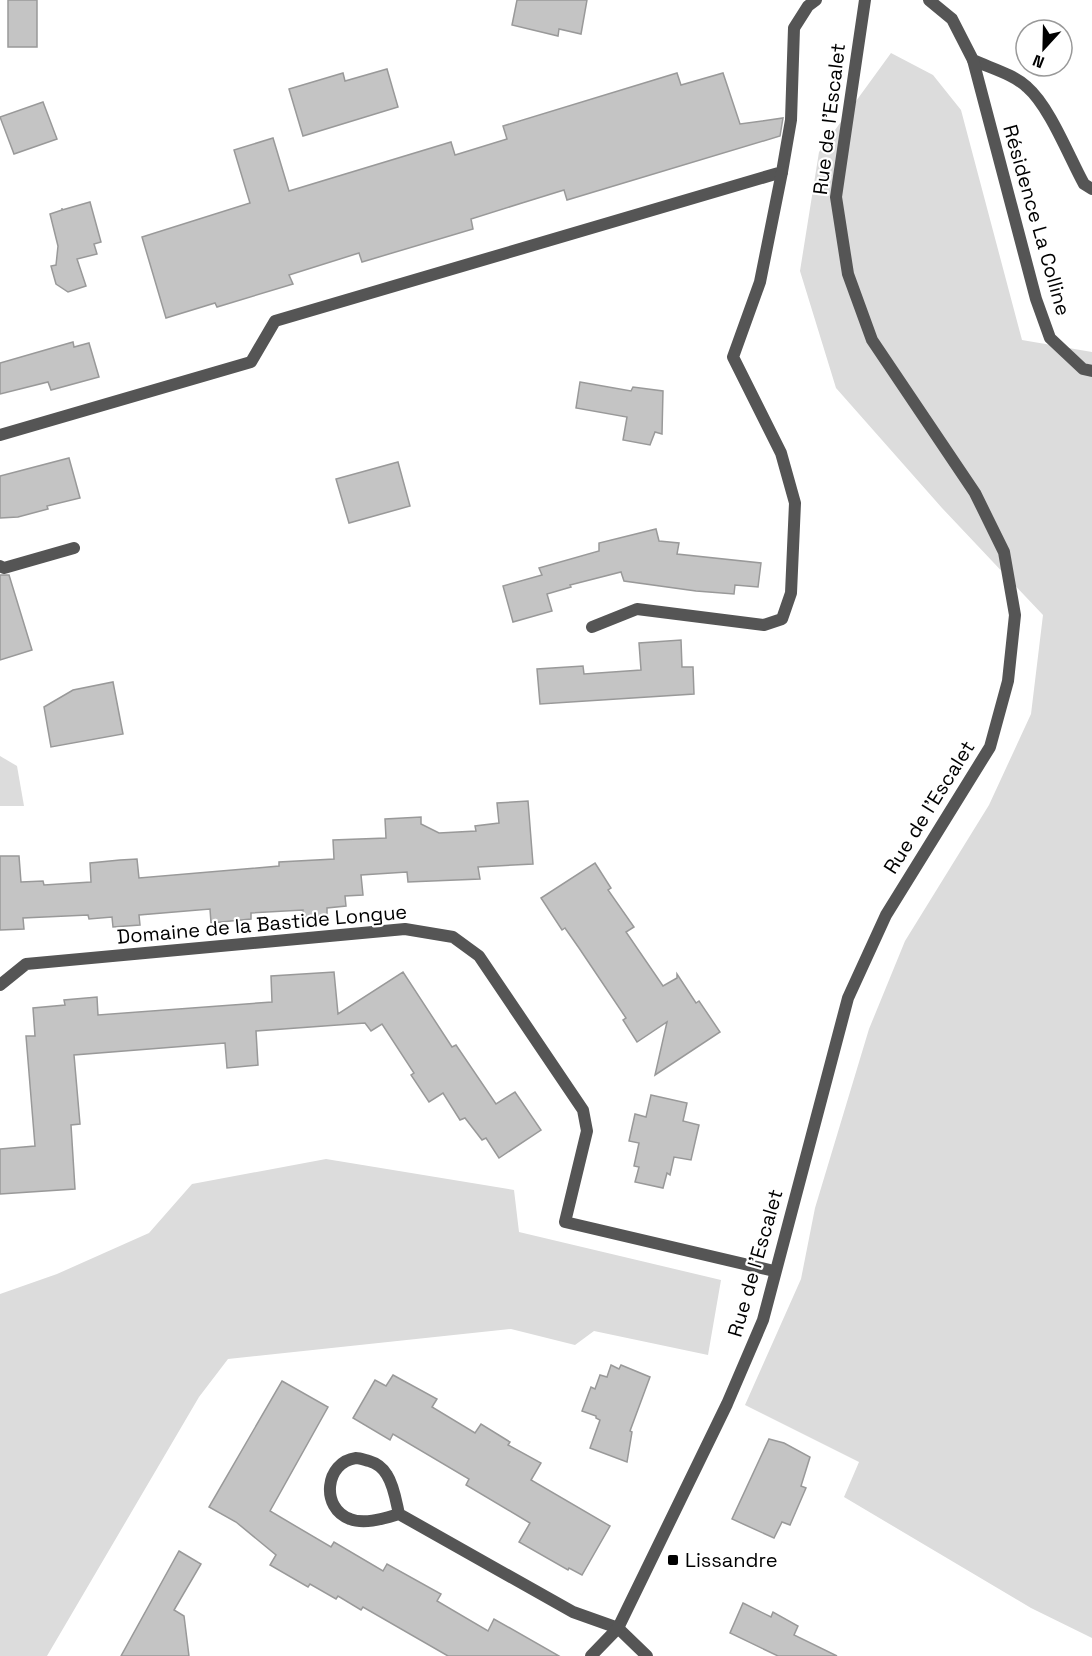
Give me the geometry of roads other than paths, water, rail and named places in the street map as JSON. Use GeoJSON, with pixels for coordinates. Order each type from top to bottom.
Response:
{"type":"FeatureCollection","features":[{"type":"Feature","properties":{"kind":"street"},"geometry":{"type":"LineString","coordinates":[[592,627],[637,609],[764,625],[782,619],[791,593],[795,504],[781,453],[733,357],[760,282],[782,172],[791,120],[794,28],[808,6],[816,0]]}},
{"type":"Feature","properties":{"kind":"street","name":"Rue de l'Escalet"},"geometry":{"type":"LineString","coordinates":[[591,1656],[618,1628],[727,1404],[763,1320],[774,1271],[848,998],[886,915],[990,747],[1008,681],[1015,615],[1004,552],[975,494],[872,340],[848,274],[836,197],[865,0]]}},
{"type":"Feature","properties":{"kind":"street","name":"Résidence La Colline"},"geometry":{"type":"LineString","coordinates":[[929,0],[952,18],[973,60],[1036,299],[1050,338],[1083,369],[1092,371]]}},
{"type":"Feature","properties":{"kind":"street"},"geometry":{"type":"LineString","coordinates":[[973,60],[1002,72],[1027,87],[1045,111],[1084,184],[1092,189]]}},
{"type":"Feature","properties":{"kind":"street"},"geometry":{"type":"LineString","coordinates":[[0,435],[251,362],[276,321],[782,172]]}},
{"type":"Feature","properties":{"kind":"street"},"geometry":{"type":"LineString","coordinates":[[0,566],[4,568],[74,548]]}},
{"type":"Feature","properties":{"kind":"street","name":"Domaine de la Bastide Longue"},"geometry":{"type":"LineString","coordinates":[[0,985],[26,964],[405,929],[453,937],[479,956],[583,1110],[587,1131],[565,1222],[774,1271]]}},
{"type":"Feature","properties":{"kind":"street"},"geometry":{"type":"LineString","coordinates":[[399,1514],[387,1473],[376,1463],[357,1458],[343,1463],[333,1476],[328,1494],[336,1510],[350,1520],[374,1520],[399,1514],[573,1612],[618,1628],[647,1656]]}},
{"type":"Feature","properties":{"kind":"place","name":"Lissandre"},"geometry":{"type":"Point","coordinates":[673,1560]}}]}
